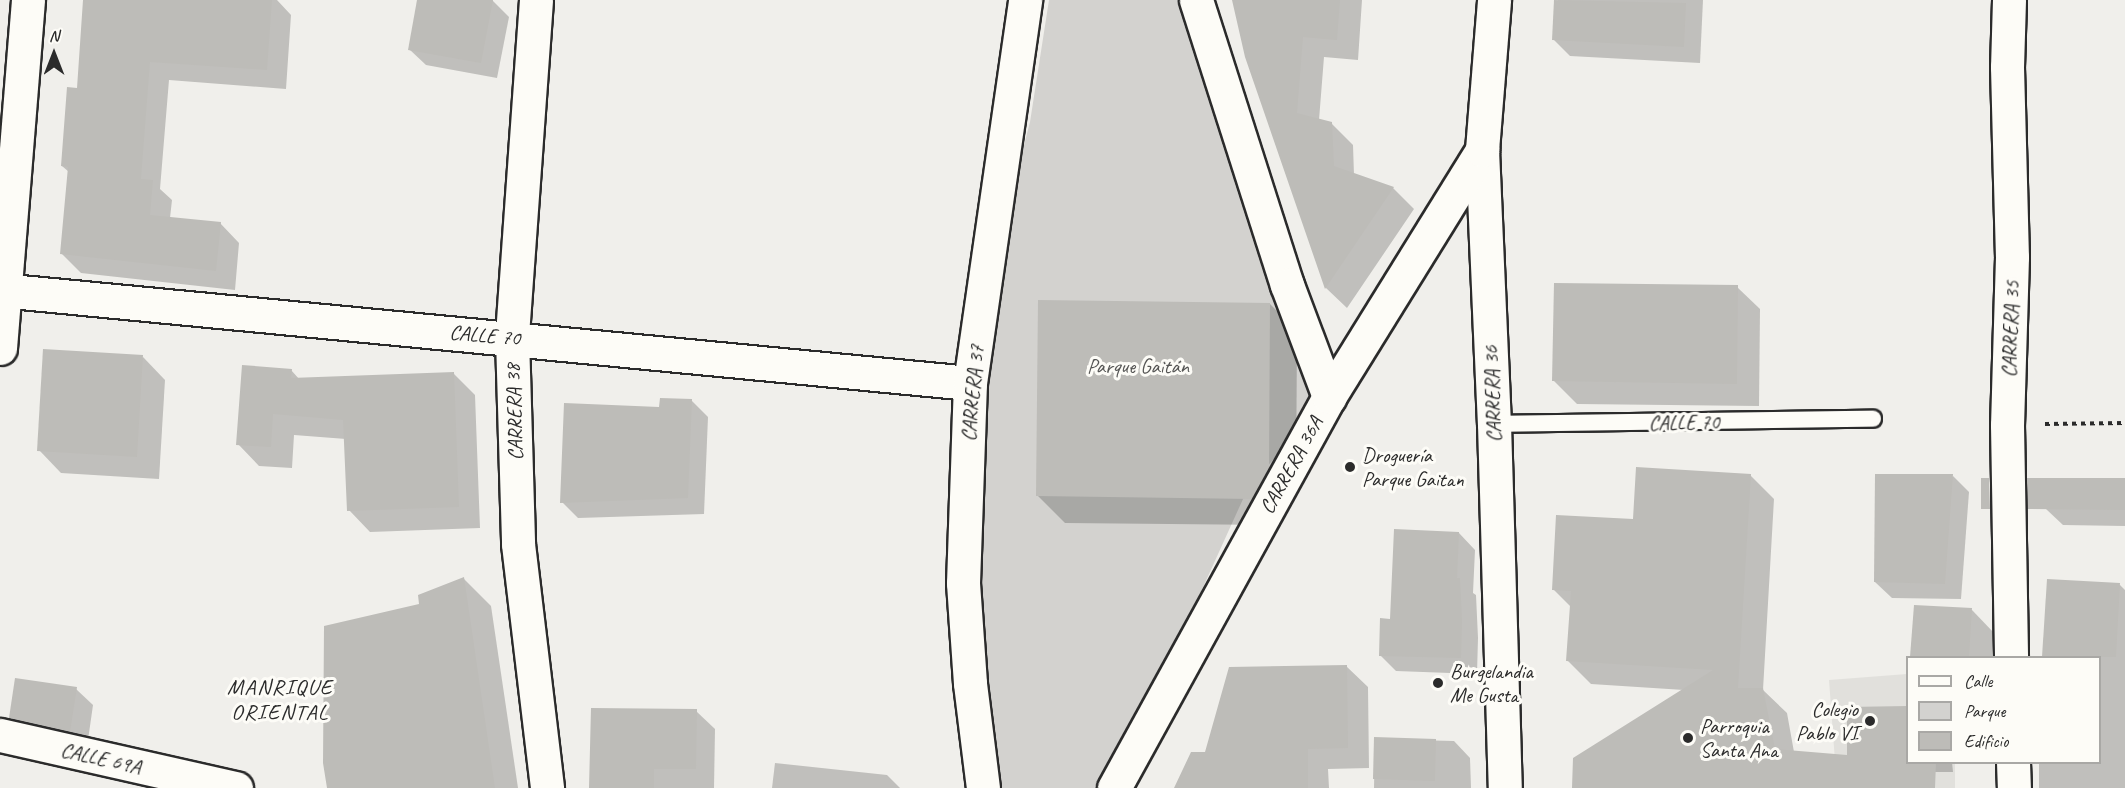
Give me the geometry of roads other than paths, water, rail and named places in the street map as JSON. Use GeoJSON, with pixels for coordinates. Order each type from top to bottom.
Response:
{"type":"FeatureCollection","features":[{"type":"Feature","properties":{"kind":"street"},"geometry":{"type":"LineString","coordinates":[[0,348],[2,290],[28,0]]}},
{"type":"Feature","properties":{"kind":"street","name":"CARRERA 38"},"geometry":{"type":"LineString","coordinates":[[536,0],[512,338],[518,544],[547,788]]}},
{"type":"Feature","properties":{"kind":"street","name":"CARRERA 37"},"geometry":{"type":"LineString","coordinates":[[983,788],[970,683],[963,583],[970,383],[1025,0]]}},
{"type":"Feature","properties":{"kind":"street"},"geometry":{"type":"LineString","coordinates":[[1196,0],[1287,285],[1329,397]]}},
{"type":"Feature","properties":{"kind":"street","name":"CARRERA 36"},"geometry":{"type":"LineString","coordinates":[[1494,0],[1482,150],[1494,424],[1505,788]]}},
{"type":"Feature","properties":{"kind":"street","name":"CARRERA 35"},"geometry":{"type":"LineString","coordinates":[[2009,0],[2007,67],[2012,257],[2007,425],[2012,656]]}},
{"type":"Feature","properties":{"kind":"street","name":"CARRERA 36A"},"geometry":{"type":"LineString","coordinates":[[1114,788],[1329,397],[1482,150]]}},
{"type":"Feature","properties":{"kind":"street","name":"CALLE 70"},"geometry":{"type":"LineString","coordinates":[[2,290],[970,383]]}},
{"type":"Feature","properties":{"kind":"street","name":"CALLE 69A"},"geometry":{"type":"LineString","coordinates":[[0,735],[236,788]]}},
{"type":"Feature","properties":{"kind":"street"},"geometry":{"type":"LineString","coordinates":[[2013,764],[2014,788]]}},
{"type":"Feature","properties":{"kind":"lane","name":"CALLE 70"},"geometry":{"type":"LineString","coordinates":[[1494,424],[1873,419]]}},
{"type":"Feature","properties":{"kind":"place","name":"Droguería Parque Gaitan"},"geometry":{"type":"Point","coordinates":[1350,467]}},
{"type":"Feature","properties":{"kind":"place","name":"Burgelandia Me Gusta"},"geometry":{"type":"Point","coordinates":[1438,683]}},
{"type":"Feature","properties":{"kind":"place","name":"Colegio Pablo VI"},"geometry":{"type":"Point","coordinates":[1870,721]}},
{"type":"Feature","properties":{"kind":"place","name":"Parroquia Santa Ana"},"geometry":{"type":"Point","coordinates":[1688,738]}},
{"type":"Feature","properties":{"kind":"district","name":"MANRIQUE ORIENTAL"},"geometry":{"type":"Point","coordinates":[280,700]}},
{"type":"Feature","properties":{"kind":"park label","name":"Parque Gaitán"},"geometry":{"type":"Point","coordinates":[1138,366]}}]}
